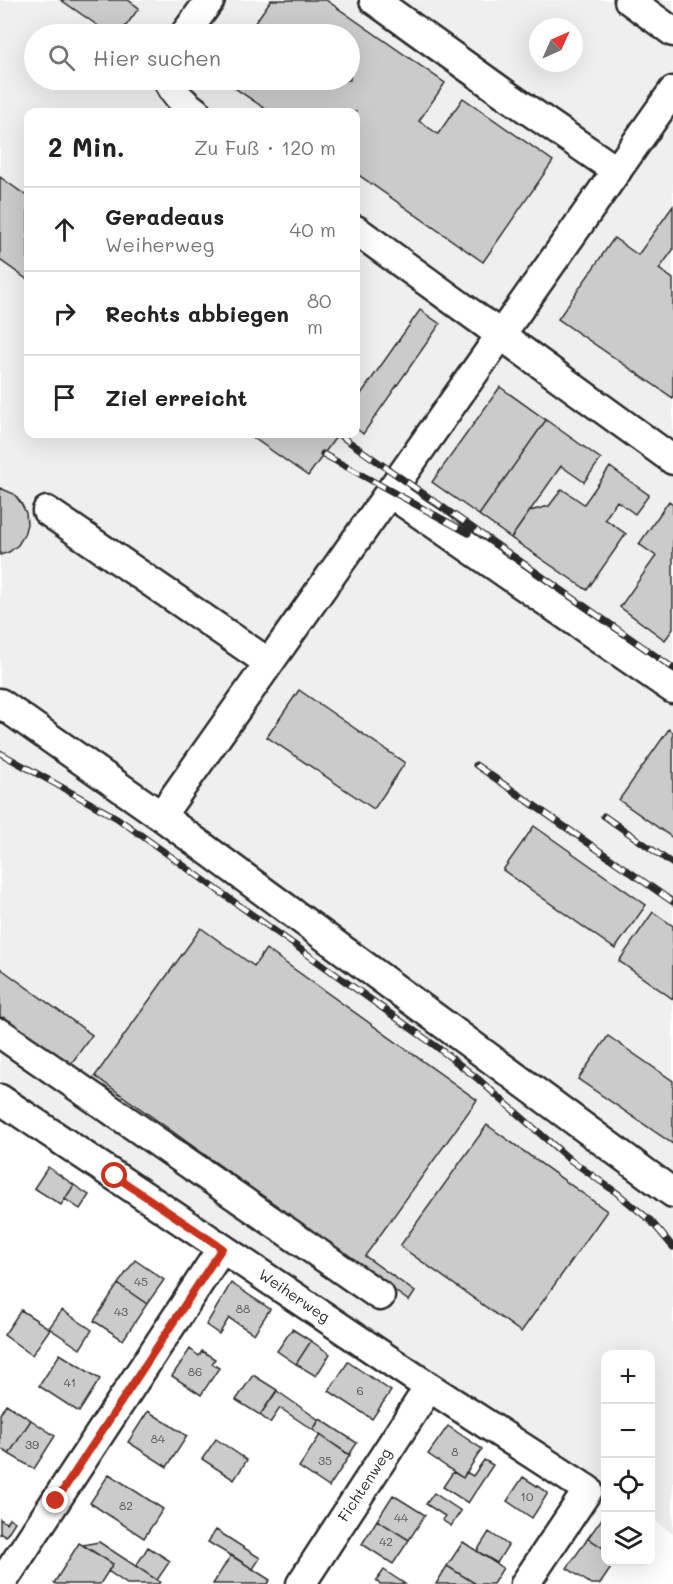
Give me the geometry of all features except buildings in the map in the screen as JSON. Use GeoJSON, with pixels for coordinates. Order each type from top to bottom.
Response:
{"type":"FeatureCollection","features":[{"type":"Feature","properties":{"kind":"street"},"geometry":{"type":"LineString","coordinates":[[192,24],[210,0]]}},
{"type":"Feature","properties":{"kind":"street"},"geometry":{"type":"LineString","coordinates":[[374,0],[617,171]]}},
{"type":"Feature","properties":{"kind":"street"},"geometry":{"type":"LineString","coordinates":[[629,0],[673,32]]}},
{"type":"Feature","properties":{"kind":"street"},"geometry":{"type":"LineString","coordinates":[[173,90],[190,108]]}},
{"type":"Feature","properties":{"kind":"street"},"geometry":{"type":"LineString","coordinates":[[161,816],[617,171],[668,108]]}},
{"type":"Feature","properties":{"kind":"street"},"geometry":{"type":"LineString","coordinates":[[360,233],[673,460]]}},
{"type":"Feature","properties":{"kind":"street"},"geometry":{"type":"LineString","coordinates":[[390,493],[673,689]]}},
{"type":"Feature","properties":{"kind":"street"},"geometry":{"type":"LineString","coordinates":[[47,511],[269,663]]}},
{"type":"Feature","properties":{"kind":"street"},"geometry":{"type":"LineString","coordinates":[[0,703],[161,816],[673,1193]]}},
{"type":"Feature","properties":{"kind":"street"},"geometry":{"type":"LineString","coordinates":[[0,1033],[380,1296]]}},
{"type":"Feature","properties":{"kind":"street","name":"Weiherweg"},"geometry":{"type":"LineString","coordinates":[[0,1099],[429,1387],[588,1490],[525,1584]]}},
{"type":"Feature","properties":{"kind":"street"},"geometry":{"type":"LineString","coordinates":[[1,1584],[222,1248]]}},
{"type":"Feature","properties":{"kind":"street","name":"Fichtenweg"},"geometry":{"type":"LineString","coordinates":[[301,1584],[429,1387]]}},
{"type":"Feature","properties":{"kind":"shaded area"},"geometry":{"type":"Polygon","coordinates":[[[0,0],[673,0],[673,1534],[655,1521],[655,1350],[601,1350],[601,1485],[0,1081],[0,0]]]}},
{"type":"Feature","properties":{"kind":"railway"},"geometry":{"type":"LineString","coordinates":[[344,438],[673,668]]}},
{"type":"Feature","properties":{"kind":"railway"},"geometry":{"type":"LineString","coordinates":[[323,454],[468,533]]}},
{"type":"Feature","properties":{"kind":"railway"},"geometry":{"type":"LineString","coordinates":[[0,753],[117,818],[437,1047],[478,1079],[569,1159],[617,1193],[651,1221],[673,1247]]}},
{"type":"Feature","properties":{"kind":"railway"},"geometry":{"type":"LineString","coordinates":[[476,765],[673,902]]}},
{"type":"Feature","properties":{"kind":"railway"},"geometry":{"type":"LineString","coordinates":[[604,816],[673,864]]}},
{"type":"Feature","properties":{"kind":"route"},"geometry":{"type":"LineString","coordinates":[[56,1501],[222,1248],[115,1176]]}}]}
